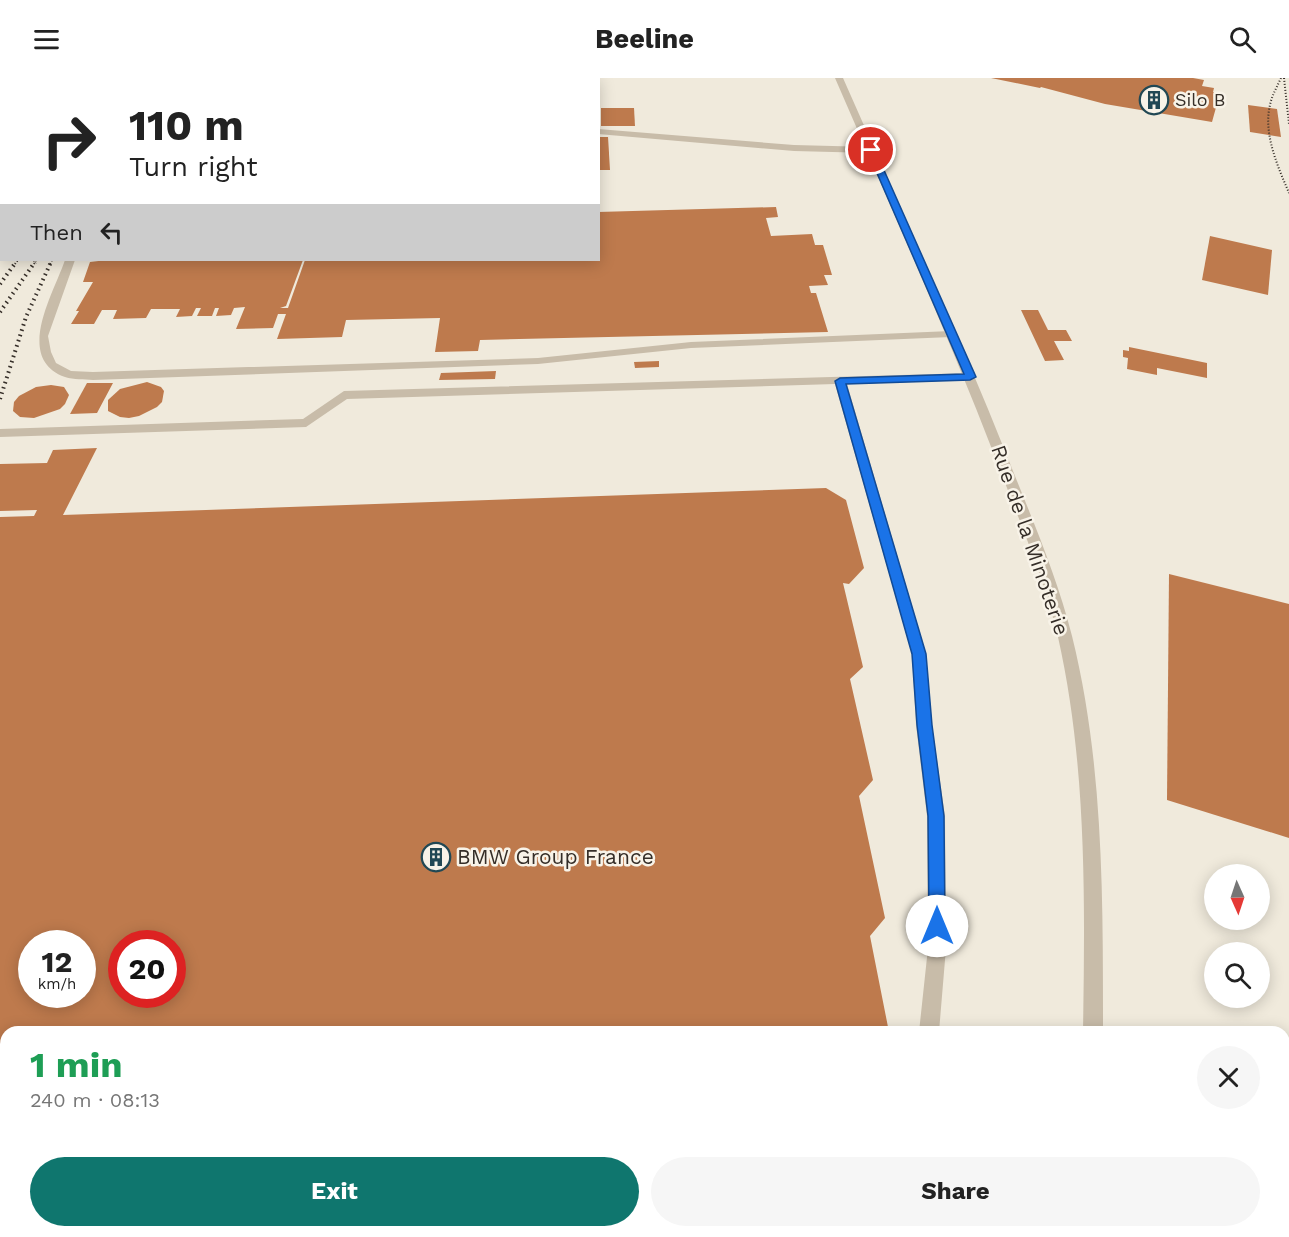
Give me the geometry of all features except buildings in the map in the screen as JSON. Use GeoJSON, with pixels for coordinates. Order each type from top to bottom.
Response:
{"type":"FeatureCollection","features":[{"type":"Feature","properties":{"kind":"street","name":"Rue de la Minoterie"},"geometry":{"type":"LineString","coordinates":[[839,78],[970,377],[1046,572],[1065,637],[1079,712],[1087,788],[1094,891],[1093,1026]]}},
{"type":"Feature","properties":{"kind":"street"},"geometry":{"type":"LineString","coordinates":[[600,131],[794,148],[871,150]]}},
{"type":"Feature","properties":{"kind":"street"},"geometry":{"type":"LineString","coordinates":[[70,261],[43,336],[45,352],[52,365],[69,374],[93,376],[538,361],[691,345],[951,334]]}},
{"type":"Feature","properties":{"kind":"street"},"geometry":{"type":"LineString","coordinates":[[0,433],[306,423],[344,395],[970,377]]}},
{"type":"Feature","properties":{"kind":"street"},"geometry":{"type":"LineString","coordinates":[[840,381],[919,654],[924,725],[936,816],[937,948],[930,1026]]}},
{"type":"Feature","properties":{"kind":"railway"},"geometry":{"type":"LineString","coordinates":[[1281,78],[1271,101],[1268,127],[1273,150],[1289,193]]}},
{"type":"Feature","properties":{"kind":"railway"},"geometry":{"type":"LineString","coordinates":[[1284,78],[1289,124]]}},
{"type":"Feature","properties":{"kind":"railway"},"geometry":{"type":"LineString","coordinates":[[0,284],[16,262]]}},
{"type":"Feature","properties":{"kind":"railway"},"geometry":{"type":"LineString","coordinates":[[0,312],[35,262]]}},
{"type":"Feature","properties":{"kind":"railway"},"geometry":{"type":"LineString","coordinates":[[0,399],[26,317],[51,262]]}},
{"type":"Feature","properties":{"kind":"place","name":"Silo B"},"geometry":{"type":"Point","coordinates":[1154,100]}},
{"type":"Feature","properties":{"kind":"place","name":"BMW Group France"},"geometry":{"type":"Point","coordinates":[436,857]}},
{"type":"Feature","properties":{"kind":"route"},"geometry":{"type":"LineString","coordinates":[[871,150],[970,377],[840,381],[919,654],[924,725],[936,816],[937,926]]}}]}
